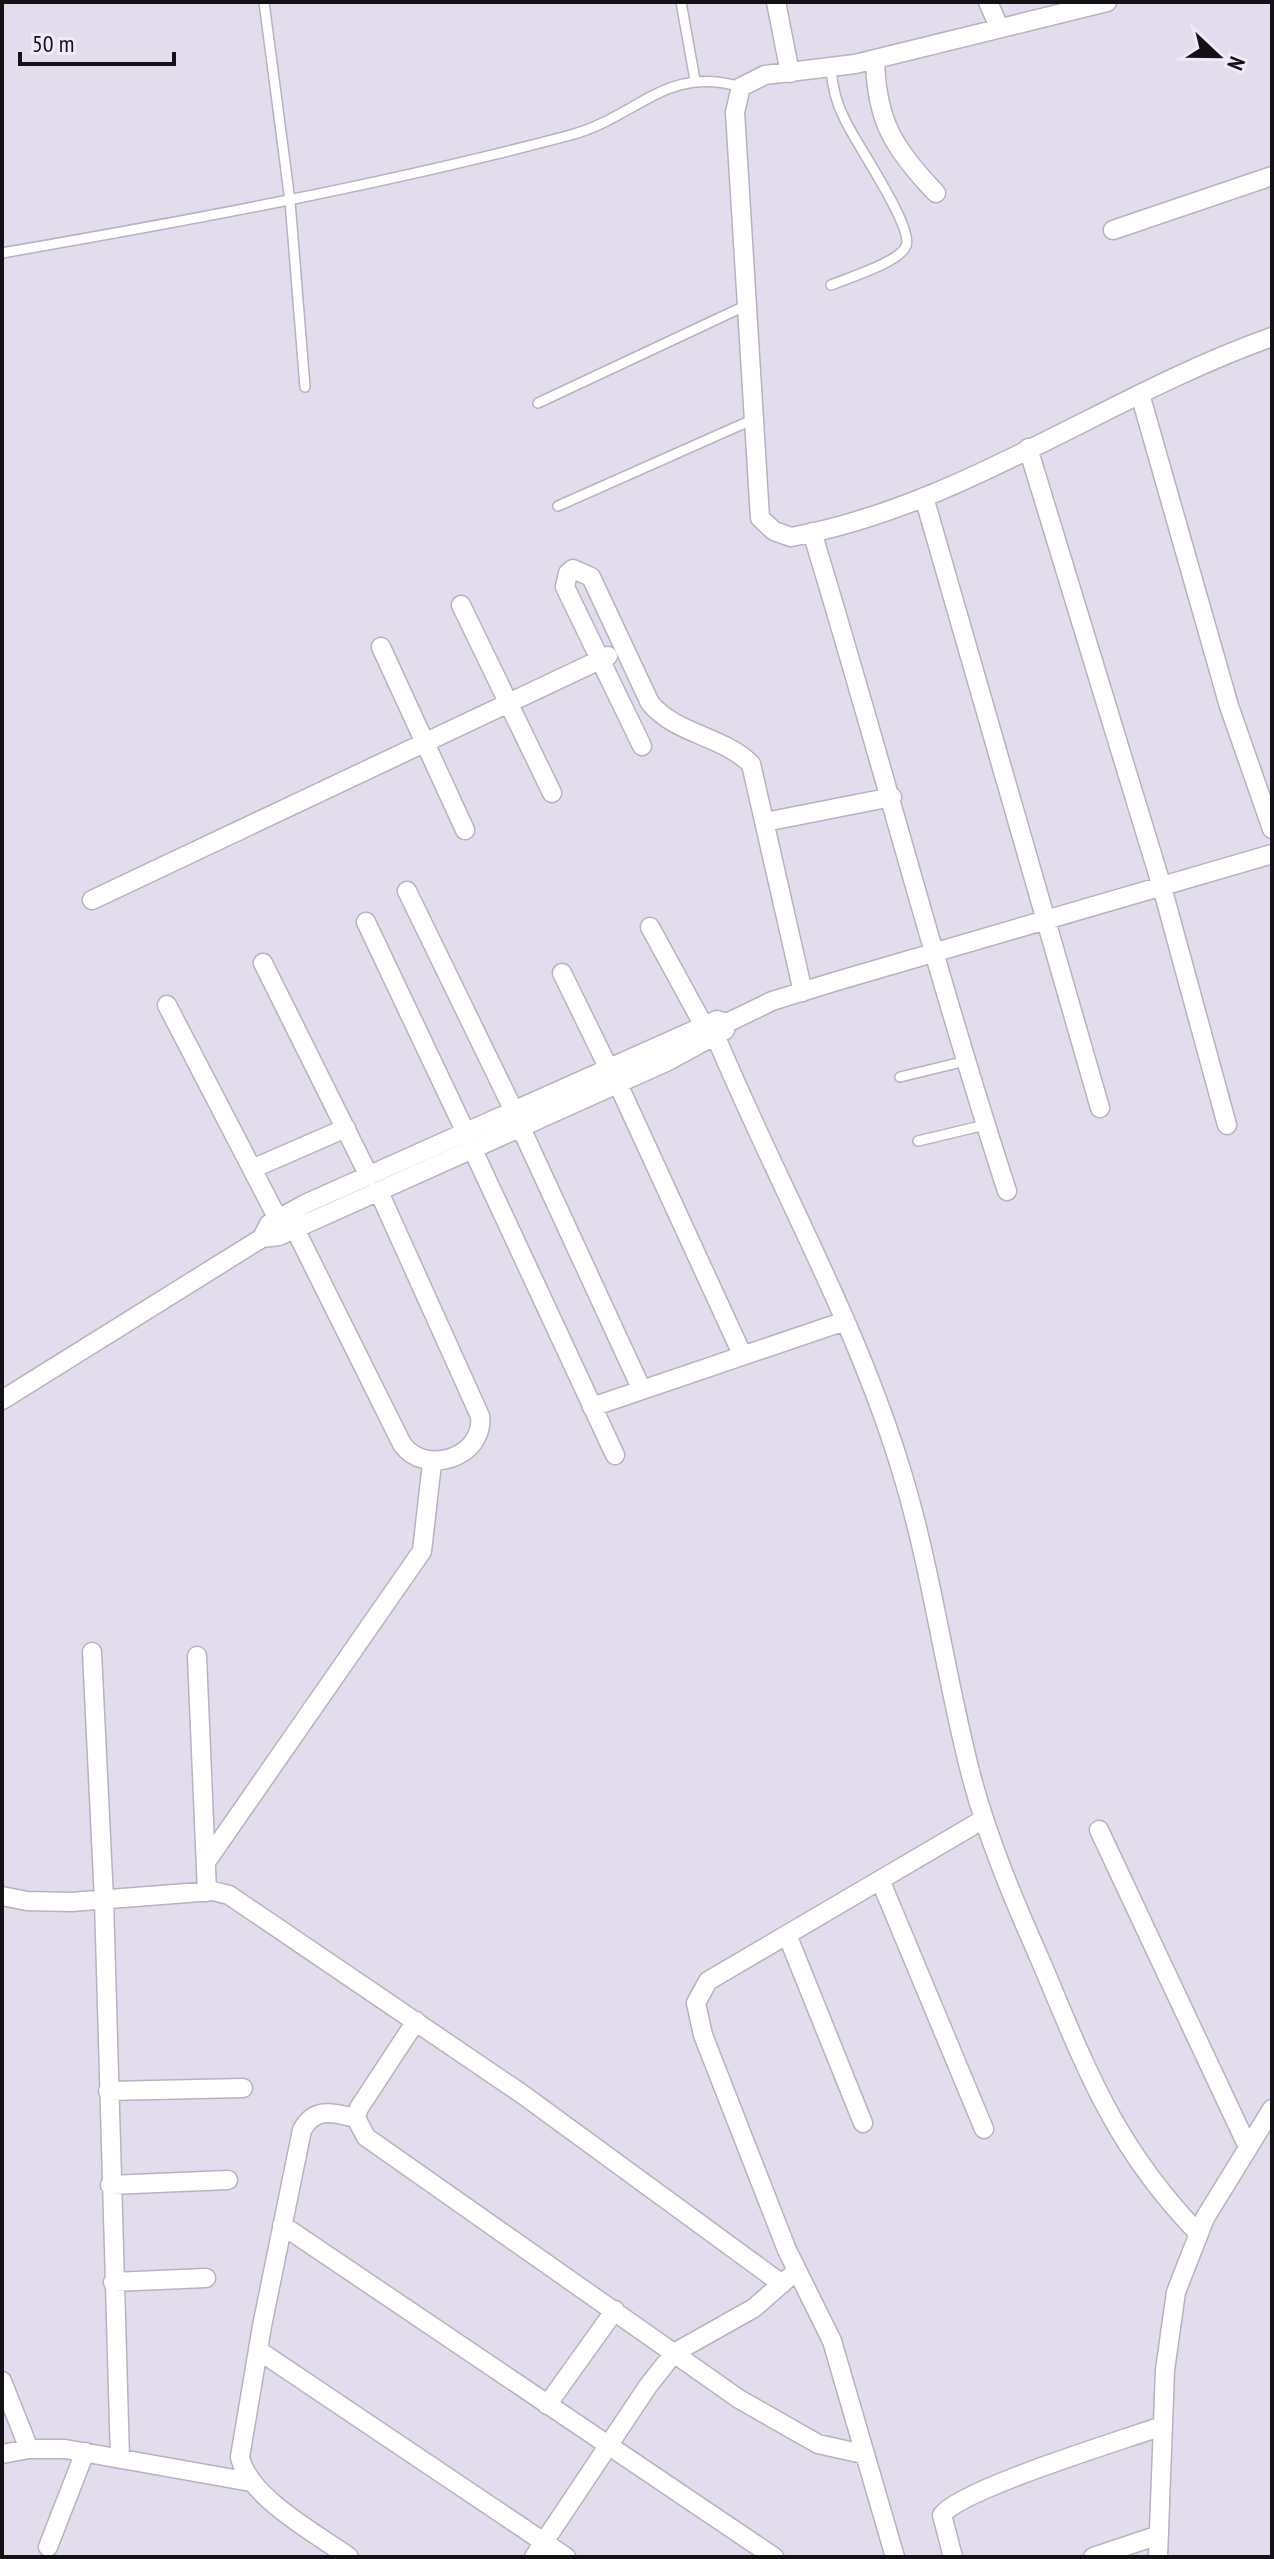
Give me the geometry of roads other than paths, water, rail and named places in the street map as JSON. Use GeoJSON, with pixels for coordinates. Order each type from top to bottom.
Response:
{"type":"FeatureCollection","features":[{"type":"Feature","properties":{"kind":"street"},"geometry":{"type":"LineString","coordinates":[[776,2],[790,73]]}},
{"type":"Feature","properties":{"kind":"street"},"geometry":{"type":"LineString","coordinates":[[988,2],[999,27]]}},
{"type":"Feature","properties":{"kind":"street"},"geometry":{"type":"LineString","coordinates":[[1107,2],[875,59],[765,75],[741,87],[735,112],[760,518],[767,527],[782,535],[812,532],[924,497],[1140,394],[1272,337]]}},
{"type":"Feature","properties":{"kind":"street"},"geometry":{"type":"LineString","coordinates":[[875,59],[876,89],[887,129],[901,154],[936,193]]}},
{"type":"Feature","properties":{"kind":"street"},"geometry":{"type":"LineString","coordinates":[[1113,230],[1272,176]]}},
{"type":"Feature","properties":{"kind":"street"},"geometry":{"type":"LineString","coordinates":[[1140,394],[1225,694],[1272,829]]}},
{"type":"Feature","properties":{"kind":"street"},"geometry":{"type":"LineString","coordinates":[[1028,448],[1162,887],[1227,1125]]}},
{"type":"Feature","properties":{"kind":"street"},"geometry":{"type":"LineString","coordinates":[[924,497],[1100,1108]]}},
{"type":"Feature","properties":{"kind":"street"},"geometry":{"type":"LineString","coordinates":[[812,532],[892,797],[933,954],[1007,1191]]}},
{"type":"Feature","properties":{"kind":"street"},"geometry":{"type":"LineString","coordinates":[[642,746],[565,587],[568,573],[573,569],[591,577],[658,713],[680,727],[725,743],[751,764],[803,992]]}},
{"type":"Feature","properties":{"kind":"street"},"geometry":{"type":"LineString","coordinates":[[461,605],[552,793]]}},
{"type":"Feature","properties":{"kind":"street"},"geometry":{"type":"LineString","coordinates":[[381,647],[465,830]]}},
{"type":"Feature","properties":{"kind":"street"},"geometry":{"type":"LineString","coordinates":[[92,900],[625,649]]}},
{"type":"Feature","properties":{"kind":"street"},"geometry":{"type":"LineString","coordinates":[[765,822],[892,797]]}},
{"type":"Feature","properties":{"kind":"street"},"geometry":{"type":"LineString","coordinates":[[262,1238],[269,1224],[278,1219],[374,1184],[772,1001],[1272,854]]}},
{"type":"Feature","properties":{"kind":"street"},"geometry":{"type":"LineString","coordinates":[[407,891],[518,1120],[641,1388]]}},
{"type":"Feature","properties":{"kind":"street"},"geometry":{"type":"LineString","coordinates":[[366,922],[615,1455]]}},
{"type":"Feature","properties":{"kind":"street"},"geometry":{"type":"LineString","coordinates":[[650,927],[715,1029],[755,1130],[845,1321],[900,1466],[970,1772],[984,1819],[1023,1922],[1111,2121],[1149,2178],[1198,2233]]}},
{"type":"Feature","properties":{"kind":"street"},"geometry":{"type":"LineString","coordinates":[[263,963],[374,1184],[480,1416],[480,1435],[476,1442],[432,1463],[409,1454],[396,1434],[295,1229]]}},
{"type":"Feature","properties":{"kind":"street"},"geometry":{"type":"LineString","coordinates":[[562,973],[614,1076],[742,1354]]}},
{"type":"Feature","properties":{"kind":"street"},"geometry":{"type":"LineString","coordinates":[[167,1005],[278,1219]]}},
{"type":"Feature","properties":{"kind":"street"},"geometry":{"type":"LineString","coordinates":[[252,1169],[346,1128]]}},
{"type":"Feature","properties":{"kind":"street"},"geometry":{"type":"LineString","coordinates":[[2,1400],[262,1238],[295,1229],[374,1184]]}},
{"type":"Feature","properties":{"kind":"street"},"geometry":{"type":"LineString","coordinates":[[592,1407],[845,1321]]}},
{"type":"Feature","properties":{"kind":"street"},"geometry":{"type":"LineString","coordinates":[[206,1862],[422,1551],[432,1463]]}},
{"type":"Feature","properties":{"kind":"street"},"geometry":{"type":"LineString","coordinates":[[92,1652],[104,1900],[120,2459]]}},
{"type":"Feature","properties":{"kind":"street"},"geometry":{"type":"LineString","coordinates":[[197,1656],[207,1892]]}},
{"type":"Feature","properties":{"kind":"street"},"geometry":{"type":"LineString","coordinates":[[895,2557],[832,2341],[796,2271],[703,2035],[696,2003],[708,1981],[788,1937],[984,1819]]}},
{"type":"Feature","properties":{"kind":"street"},"geometry":{"type":"LineString","coordinates":[[1099,1830],[1247,2145]]}},
{"type":"Feature","properties":{"kind":"street"},"geometry":{"type":"LineString","coordinates":[[881,1882],[984,2129]]}},
{"type":"Feature","properties":{"kind":"street"},"geometry":{"type":"LineString","coordinates":[[2,1896],[27,1901],[104,1900],[207,1892],[236,1899],[666,2196],[782,2284]]}},
{"type":"Feature","properties":{"kind":"street"},"geometry":{"type":"LineString","coordinates":[[788,1937],[863,2123]]}},
{"type":"Feature","properties":{"kind":"street"},"geometry":{"type":"LineString","coordinates":[[416,2021],[366,2095],[356,2118],[358,2128],[373,2142],[739,2399],[831,2449],[863,2454]]}},
{"type":"Feature","properties":{"kind":"street"},"geometry":{"type":"LineString","coordinates":[[108,2091],[243,2088]]}},
{"type":"Feature","properties":{"kind":"street"},"geometry":{"type":"LineString","coordinates":[[1158,2557],[1168,2327],[1176,2292],[1198,2233],[1247,2145],[1272,2109]]}},
{"type":"Feature","properties":{"kind":"street"},"geometry":{"type":"LineString","coordinates":[[251,2482],[240,2457],[298,2142],[307,2121],[322,2112],[356,2118]]}},
{"type":"Feature","properties":{"kind":"street"},"geometry":{"type":"LineString","coordinates":[[110,2185],[228,2180]]}},
{"type":"Feature","properties":{"kind":"street"},"geometry":{"type":"LineString","coordinates":[[282,2225],[774,2557]]}},
{"type":"Feature","properties":{"kind":"street"},"geometry":{"type":"LineString","coordinates":[[539,2550],[674,2353],[745,2314],[796,2271]]}},
{"type":"Feature","properties":{"kind":"street"},"geometry":{"type":"LineString","coordinates":[[113,2282],[206,2278]]}},
{"type":"Feature","properties":{"kind":"street"},"geometry":{"type":"LineString","coordinates":[[547,2405],[615,2310]]}},
{"type":"Feature","properties":{"kind":"street"},"geometry":{"type":"LineString","coordinates":[[258,2350],[539,2550],[566,2557]]}},
{"type":"Feature","properties":{"kind":"street"},"geometry":{"type":"LineString","coordinates":[[2,2381],[29,2449]]}},
{"type":"Feature","properties":{"kind":"street"},"geometry":{"type":"LineString","coordinates":[[953,2557],[942,2515],[954,2504],[983,2489],[1162,2426]]}},
{"type":"Feature","properties":{"kind":"street"},"geometry":{"type":"LineString","coordinates":[[2,2454],[29,2449],[85,2452],[251,2482],[349,2557]]}},
{"type":"Feature","properties":{"kind":"street"},"geometry":{"type":"LineString","coordinates":[[48,2547],[85,2452]]}},
{"type":"Feature","properties":{"kind":"street"},"geometry":{"type":"LineString","coordinates":[[1093,2557],[1159,2535]]}},
{"type":"Feature","properties":{"kind":"lane"},"geometry":{"type":"LineString","coordinates":[[264,2],[290,201],[305,387]]}},
{"type":"Feature","properties":{"kind":"lane"},"geometry":{"type":"LineString","coordinates":[[681,2],[695,80]]}},
{"type":"Feature","properties":{"kind":"lane"},"geometry":{"type":"LineString","coordinates":[[831,67],[833,90],[845,121],[886,189],[907,233],[907,246],[897,257],[831,285]]}},
{"type":"Feature","properties":{"kind":"lane"},"geometry":{"type":"LineString","coordinates":[[2,253],[436,171],[578,134],[632,110],[671,85],[695,80],[721,81],[741,87]]}},
{"type":"Feature","properties":{"kind":"lane"},"geometry":{"type":"LineString","coordinates":[[538,403],[747,305]]}},
{"type":"Feature","properties":{"kind":"lane"},"geometry":{"type":"LineString","coordinates":[[558,506],[754,419]]}},
{"type":"Feature","properties":{"kind":"lane"},"geometry":{"type":"LineString","coordinates":[[900,1077],[966,1061]]}},
{"type":"Feature","properties":{"kind":"lane"},"geometry":{"type":"LineString","coordinates":[[918,1141],[985,1125]]}}]}
